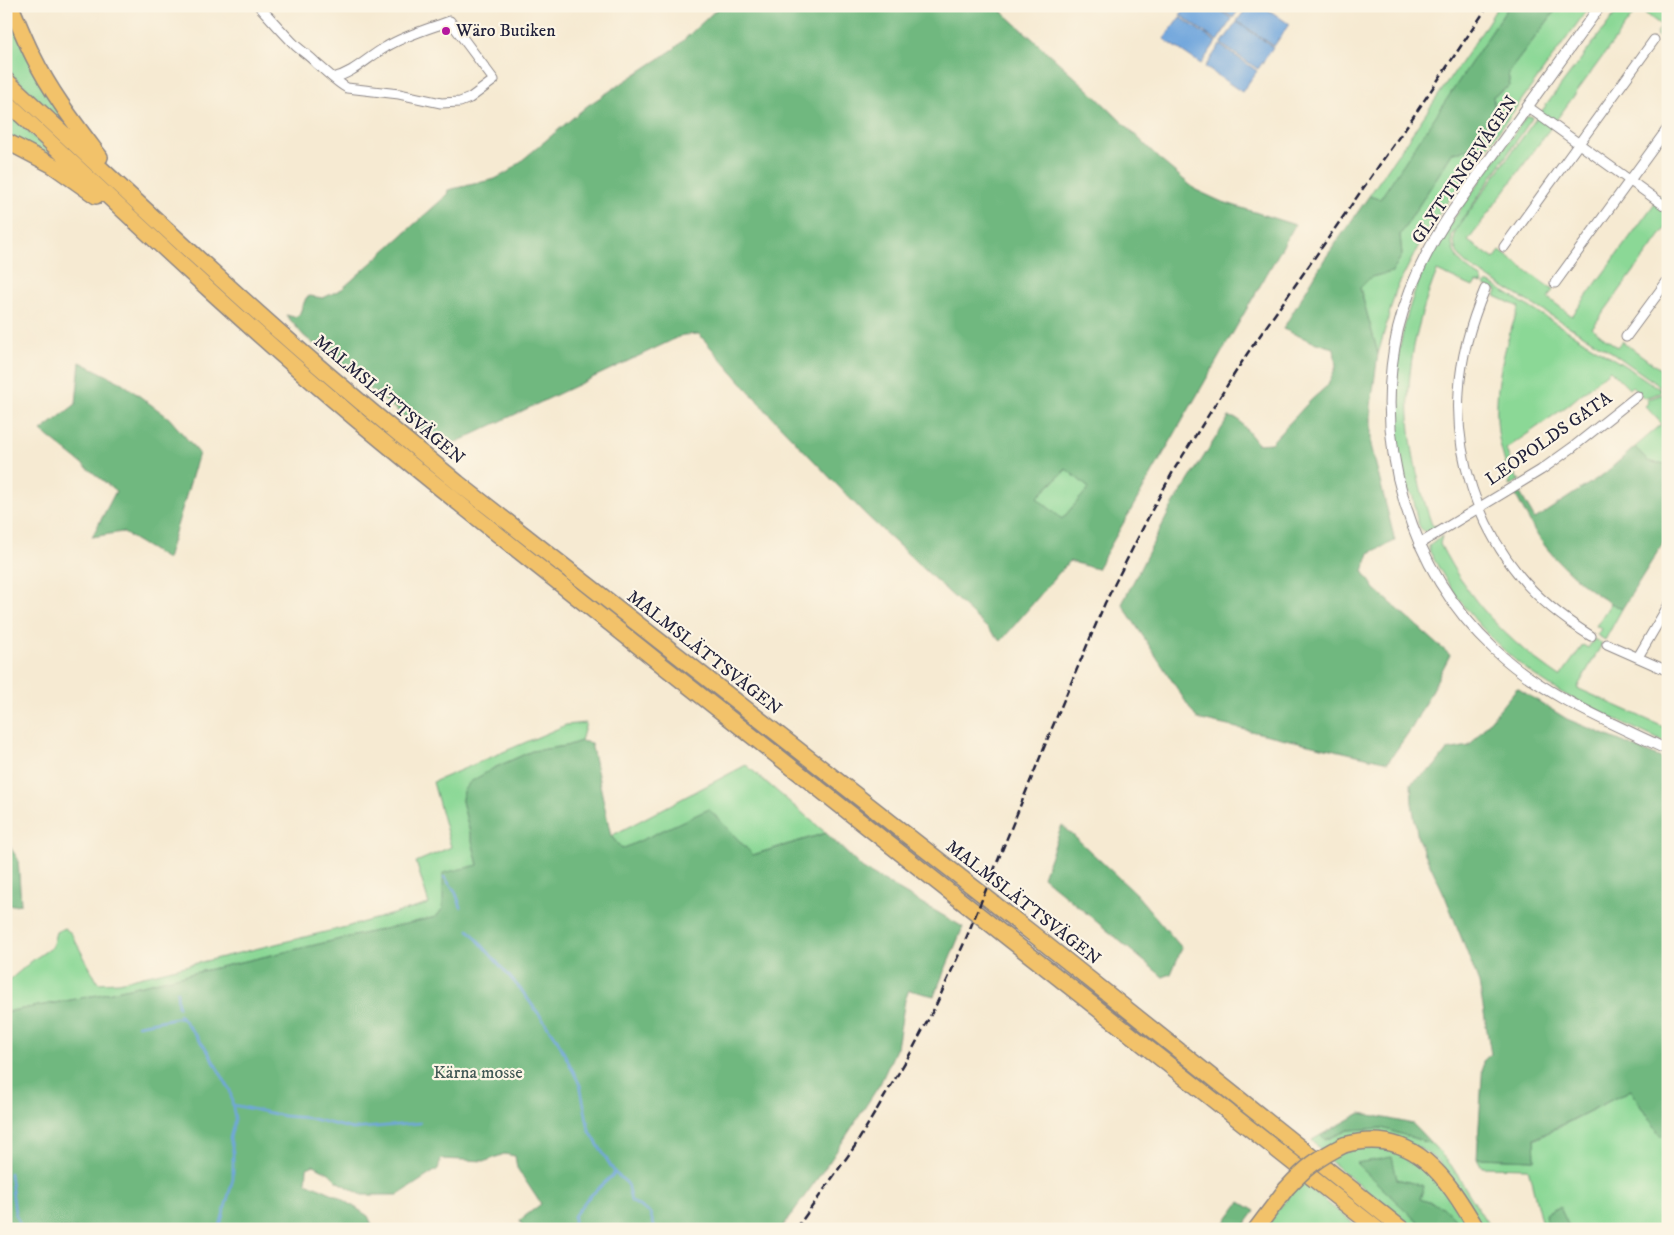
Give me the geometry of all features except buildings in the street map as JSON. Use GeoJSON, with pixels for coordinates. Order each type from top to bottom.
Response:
{"type":"FeatureCollection","features":[{"type":"Feature","properties":{"kind":"highway"},"geometry":{"type":"LineString","coordinates":[[11,6],[33,57],[56,97],[125,190]]}},
{"type":"Feature","properties":{"kind":"highway","name":"MALMSLÄTTSVÄGEN"},"geometry":{"type":"LineString","coordinates":[[6,80],[285,337],[458,483],[1033,934],[1402,1229]]}},
{"type":"Feature","properties":{"kind":"highway","name":"MALMSLÄTTSVÄGEN"},"geometry":{"type":"LineString","coordinates":[[6,101],[155,240],[355,418],[875,835],[1021,947],[1377,1229]]}},
{"type":"Feature","properties":{"kind":"highway"},"geometry":{"type":"LineString","coordinates":[[6,141],[52,165],[155,240]]}},
{"type":"Feature","properties":{"kind":"highway"},"geometry":{"type":"LineString","coordinates":[[1256,1229],[1286,1189],[1305,1168],[1324,1154],[1357,1141],[1384,1142],[1401,1146],[1420,1156],[1436,1168],[1478,1229]]}},
{"type":"Feature","properties":{"kind":"street"},"geometry":{"type":"LineString","coordinates":[[258,6],[297,46],[333,78],[341,85],[355,90],[399,94],[441,103],[460,102],[470,98],[494,80],[450,21],[412,34],[385,48],[350,72],[333,78]]}},
{"type":"Feature","properties":{"kind":"street","name":"GLYTTINGEVÄGEN"},"geometry":{"type":"LineString","coordinates":[[1600,6],[1434,239],[1412,285],[1398,329],[1393,361],[1390,395],[1394,464],[1419,544],[1435,574],[1462,614],[1495,650],[1551,692],[1668,750]]}},
{"type":"Feature","properties":{"kind":"street"},"geometry":{"type":"LineString","coordinates":[[1504,247],[1654,40]]}},
{"type":"Feature","properties":{"kind":"street"},"geometry":{"type":"LineString","coordinates":[[1528,107],[1668,208]]}},
{"type":"Feature","properties":{"kind":"street"},"geometry":{"type":"LineString","coordinates":[[1555,284],[1668,128]]}},
{"type":"Feature","properties":{"kind":"street"},"geometry":{"type":"LineString","coordinates":[[1626,337],[1668,280]]}},
{"type":"Feature","properties":{"kind":"street","name":"LEOPOLDS GATA"},"geometry":{"type":"LineString","coordinates":[[1485,290],[1474,317],[1466,345],[1459,392],[1459,427],[1469,479],[1479,508],[1495,540],[1519,575],[1554,610],[1591,636]]}},
{"type":"Feature","properties":{"kind":"street","name":"LEOPOLDS GATA"},"geometry":{"type":"LineString","coordinates":[[1419,544],[1535,474],[1573,447],[1637,396]]}},
{"type":"Feature","properties":{"kind":"street"},"geometry":{"type":"LineString","coordinates":[[1638,657],[1668,606]]}},
{"type":"Feature","properties":{"kind":"street"},"geometry":{"type":"LineString","coordinates":[[1607,644],[1668,672]]}},
{"type":"Feature","properties":{"kind":"green space"},"geometry":{"type":"Polygon","coordinates":[[[6,6],[74,133],[6,69],[6,6]]]}},
{"type":"Feature","properties":{"kind":"green space"},"geometry":{"type":"Polygon","coordinates":[[[720,6],[996,6],[1088,89],[1164,163],[1196,190],[1220,201],[1295,225],[1097,569],[1069,561],[1001,641],[865,514],[770,415],[699,334],[683,335],[444,448],[304,336],[286,315],[294,317],[299,315],[306,298],[310,296],[323,298],[342,289],[447,195],[448,190],[495,179],[508,172],[587,106],[674,49],[720,6]],[[1066,469],[1037,498],[1062,519],[1089,488],[1066,469]]]}},
{"type":"Feature","properties":{"kind":"green space"},"geometry":{"type":"Polygon","coordinates":[[[1498,6],[1509,6],[1380,200],[1369,196],[1482,32],[1498,6]]]}},
{"type":"Feature","properties":{"kind":"green space"},"geometry":{"type":"Polygon","coordinates":[[[1509,6],[1559,6],[1508,73],[1510,86],[1493,96],[1495,115],[1468,150],[1453,152],[1400,235],[1402,255],[1392,272],[1371,277],[1360,288],[1378,354],[1371,406],[1371,445],[1395,541],[1369,553],[1363,571],[1375,589],[1450,655],[1413,726],[1388,762],[1197,719],[1122,604],[1171,508],[1229,417],[1238,419],[1258,444],[1271,443],[1310,401],[1327,386],[1336,367],[1334,348],[1313,342],[1283,329],[1324,260],[1369,196],[1380,199],[1509,6]]]}},
{"type":"Feature","properties":{"kind":"green space"},"geometry":{"type":"Polygon","coordinates":[[[1559,6],[1590,6],[1425,233],[1396,290],[1378,354],[1360,288],[1371,277],[1392,272],[1402,255],[1400,235],[1453,152],[1493,96],[1510,86],[1508,73],[1559,6]]]}},
{"type":"Feature","properties":{"kind":"green space"},"geometry":{"type":"Polygon","coordinates":[[[1621,6],[1668,6],[1668,43],[1656,35],[1662,26],[1638,8],[1468,241],[1494,259],[1500,251],[1553,290],[1548,298],[1572,316],[1668,185],[1668,225],[1592,328],[1617,347],[1622,341],[1668,375],[1668,392],[1613,353],[1469,266],[1458,255],[1454,241],[1456,230],[1535,120],[1621,6]]]}},
{"type":"Feature","properties":{"kind":"green space"},"geometry":{"type":"Polygon","coordinates":[[[6,111],[67,168],[6,136],[6,111]]]}},
{"type":"Feature","properties":{"kind":"green space"},"geometry":{"type":"Polygon","coordinates":[[[1526,117],[1533,117],[1452,235],[1453,249],[1459,261],[1481,278],[1483,283],[1476,282],[1473,287],[1437,271],[1416,336],[1411,367],[1410,428],[1414,459],[1422,491],[1432,525],[1438,527],[1426,532],[1419,526],[1414,500],[1403,483],[1398,456],[1395,397],[1396,376],[1408,311],[1423,270],[1437,244],[1526,117]]]}},
{"type":"Feature","properties":{"kind":"green space"},"geometry":{"type":"Polygon","coordinates":[[[1490,283],[1630,369],[1661,390],[1660,393],[1644,398],[1632,386],[1629,389],[1610,370],[1567,406],[1506,449],[1516,478],[1520,480],[1509,486],[1510,481],[1498,432],[1497,400],[1504,353],[1519,307],[1495,296],[1497,291],[1484,285],[1490,283]]]}},
{"type":"Feature","properties":{"kind":"green space"},"geometry":{"type":"Polygon","coordinates":[[[80,362],[122,383],[169,418],[199,453],[167,559],[122,532],[92,537],[116,491],[41,431],[76,404],[80,362]]]}},
{"type":"Feature","properties":{"kind":"green space"},"geometry":{"type":"Polygon","coordinates":[[[1665,393],[1668,395],[1668,464],[1649,462],[1635,447],[1662,424],[1645,406],[1648,403],[1646,400],[1665,393]]]}},
{"type":"Feature","properties":{"kind":"green space"},"geometry":{"type":"Polygon","coordinates":[[[1635,447],[1649,462],[1668,464],[1668,535],[1622,609],[1590,590],[1561,564],[1541,540],[1516,496],[1512,493],[1522,486],[1520,493],[1535,519],[1604,474],[1635,447]]]}},
{"type":"Feature","properties":{"kind":"green space"},"geometry":{"type":"Polygon","coordinates":[[[1067,469],[1089,488],[1062,519],[1037,498],[1067,469]]]}},
{"type":"Feature","properties":{"kind":"green space"},"geometry":{"type":"Polygon","coordinates":[[[1442,536],[1440,544],[1451,565],[1477,602],[1506,634],[1560,677],[1583,645],[1588,648],[1594,639],[1602,644],[1577,688],[1668,729],[1668,744],[1594,710],[1552,687],[1515,660],[1497,644],[1453,590],[1429,550],[1429,546],[1442,536]]]}},
{"type":"Feature","properties":{"kind":"green space"},"geometry":{"type":"Polygon","coordinates":[[[1611,603],[1622,609],[1605,640],[1597,635],[1601,629],[1596,626],[1611,603]]]}},
{"type":"Feature","properties":{"kind":"green space"},"geometry":{"type":"Polygon","coordinates":[[[1517,688],[1567,719],[1668,761],[1668,1137],[1660,1136],[1631,1090],[1534,1139],[1535,1160],[1477,1158],[1483,1061],[1491,1054],[1479,983],[1445,896],[1418,839],[1411,783],[1434,767],[1447,750],[1469,746],[1517,688]]]}},
{"type":"Feature","properties":{"kind":"green space"},"geometry":{"type":"Polygon","coordinates":[[[586,723],[581,741],[566,746],[532,751],[494,768],[471,782],[463,791],[462,801],[478,865],[444,897],[443,908],[436,917],[103,994],[6,1012],[6,983],[52,947],[56,932],[64,928],[71,933],[98,983],[119,982],[346,927],[429,904],[416,862],[451,847],[433,782],[566,725],[586,723]]]}},
{"type":"Feature","properties":{"kind":"green space","name":"Kärna mosse"},"geometry":{"type":"Polygon","coordinates":[[[581,741],[591,743],[611,836],[622,849],[709,809],[753,855],[826,833],[863,869],[963,927],[934,996],[909,990],[905,1000],[897,1047],[880,1084],[830,1161],[781,1229],[523,1229],[520,1220],[541,1204],[517,1168],[515,1156],[504,1154],[486,1161],[441,1159],[438,1169],[398,1195],[362,1195],[314,1165],[307,1168],[306,1182],[338,1196],[368,1216],[374,1229],[6,1229],[6,1012],[103,994],[436,917],[443,908],[443,873],[478,865],[462,801],[463,791],[470,782],[494,768],[532,751],[566,746],[581,741]]]}},
{"type":"Feature","properties":{"kind":"green space"},"geometry":{"type":"Polygon","coordinates":[[[746,765],[826,833],[752,855],[709,810],[622,849],[611,836],[746,765]]]}},
{"type":"Feature","properties":{"kind":"green space"},"geometry":{"type":"Polygon","coordinates":[[[1062,825],[1136,894],[1182,948],[1171,974],[1163,977],[1043,877],[1062,825]]]}},
{"type":"Feature","properties":{"kind":"green space"},"geometry":{"type":"Polygon","coordinates":[[[6,841],[18,859],[21,904],[6,906],[6,841]]]}},
{"type":"Feature","properties":{"kind":"green space"},"geometry":{"type":"Polygon","coordinates":[[[1631,1090],[1660,1136],[1668,1137],[1668,1229],[1570,1229],[1559,1207],[1545,1214],[1548,1229],[1543,1229],[1528,1168],[1482,1167],[1477,1158],[1535,1160],[1534,1140],[1631,1090]]]}},
{"type":"Feature","properties":{"kind":"green space"},"geometry":{"type":"Polygon","coordinates":[[[1361,1113],[1413,1124],[1432,1144],[1382,1128],[1348,1130],[1325,1140],[1321,1135],[1361,1113]]]}},
{"type":"Feature","properties":{"kind":"green space"},"geometry":{"type":"Polygon","coordinates":[[[1382,1128],[1432,1144],[1451,1165],[1491,1229],[1483,1229],[1452,1178],[1439,1162],[1419,1148],[1398,1138],[1321,1150],[1312,1140],[1321,1135],[1325,1140],[1348,1130],[1382,1128]]]}},
{"type":"Feature","properties":{"kind":"green space"},"geometry":{"type":"Polygon","coordinates":[[[1359,1146],[1386,1147],[1415,1159],[1436,1176],[1472,1229],[1464,1229],[1443,1207],[1420,1199],[1424,1186],[1397,1179],[1382,1187],[1425,1229],[1415,1229],[1327,1159],[1359,1146]]]}},
{"type":"Feature","properties":{"kind":"green space"},"geometry":{"type":"Polygon","coordinates":[[[1392,1157],[1397,1179],[1424,1186],[1420,1199],[1443,1207],[1464,1229],[1425,1229],[1356,1163],[1392,1157]]]}},
{"type":"Feature","properties":{"kind":"green space"},"geometry":{"type":"Polygon","coordinates":[[[1302,1183],[1361,1229],[1262,1229],[1302,1183]]]}},
{"type":"Feature","properties":{"kind":"green space"},"geometry":{"type":"Polygon","coordinates":[[[1240,1202],[1255,1211],[1242,1229],[1220,1229],[1240,1202]]]}},
{"type":"Feature","properties":{"kind":"green space"},"geometry":{"type":"Polygon","coordinates":[[[1560,1207],[1570,1229],[1548,1229],[1545,1214],[1560,1207]]]}},
{"type":"Feature","properties":{"kind":"water"},"geometry":{"type":"Polygon","coordinates":[[[1187,6],[1214,6],[1232,19],[1217,41],[1180,15],[1187,6]]]}},
{"type":"Feature","properties":{"kind":"water"},"geometry":{"type":"Polygon","coordinates":[[[1216,6],[1241,6],[1233,18],[1216,6]]]}},
{"type":"Feature","properties":{"kind":"water"},"geometry":{"type":"Polygon","coordinates":[[[1248,6],[1263,6],[1289,24],[1274,46],[1237,21],[1248,6]]]}},
{"type":"Feature","properties":{"kind":"water"},"geometry":{"type":"Polygon","coordinates":[[[1180,17],[1216,42],[1201,64],[1164,39],[1180,17]]]}},
{"type":"Feature","properties":{"kind":"water"},"geometry":{"type":"Polygon","coordinates":[[[1237,22],[1273,47],[1258,69],[1221,44],[1237,22]]]}},
{"type":"Feature","properties":{"kind":"water"},"geometry":{"type":"Polygon","coordinates":[[[1220,45],[1257,71],[1242,92],[1205,67],[1220,45]]]}},
{"type":"Feature","properties":{"kind":"waterway"},"geometry":{"type":"LineString","coordinates":[[444,877],[455,891],[461,907]]}},
{"type":"Feature","properties":{"kind":"waterway"},"geometry":{"type":"LineString","coordinates":[[469,930],[522,991],[557,1039],[580,1085],[589,1130],[615,1173],[627,1183],[631,1201],[650,1213],[655,1229]]}},
{"type":"Feature","properties":{"kind":"waterway"},"geometry":{"type":"LineString","coordinates":[[177,991],[178,1007]]}},
{"type":"Feature","properties":{"kind":"waterway"},"geometry":{"type":"LineString","coordinates":[[179,1014],[207,1050],[230,1090],[235,1119],[230,1138],[233,1152],[233,1179],[219,1229]]}},
{"type":"Feature","properties":{"kind":"waterway"},"geometry":{"type":"LineString","coordinates":[[138,1025],[181,1017]]}},
{"type":"Feature","properties":{"kind":"waterway"},"geometry":{"type":"LineString","coordinates":[[233,1105],[284,1116],[309,1118],[353,1129],[420,1123]]}},
{"type":"Feature","properties":{"kind":"waterway"},"geometry":{"type":"LineString","coordinates":[[10,1173],[15,1213],[22,1229]]}},
{"type":"Feature","properties":{"kind":"waterway"},"geometry":{"type":"LineString","coordinates":[[574,1229],[574,1216],[587,1199],[615,1173]]}},
{"type":"Feature","properties":{"kind":"railway"},"geometry":{"type":"LineString","coordinates":[[796,1229],[855,1146],[910,1054],[936,1005],[965,941],[1105,603],[1175,468],[1247,354],[1413,117],[1488,6]]}},
{"type":"Feature","properties":{"kind":"place","name":"Wäro Butiken"},"geometry":{"type":"Point","coordinates":[446,31]}}]}
